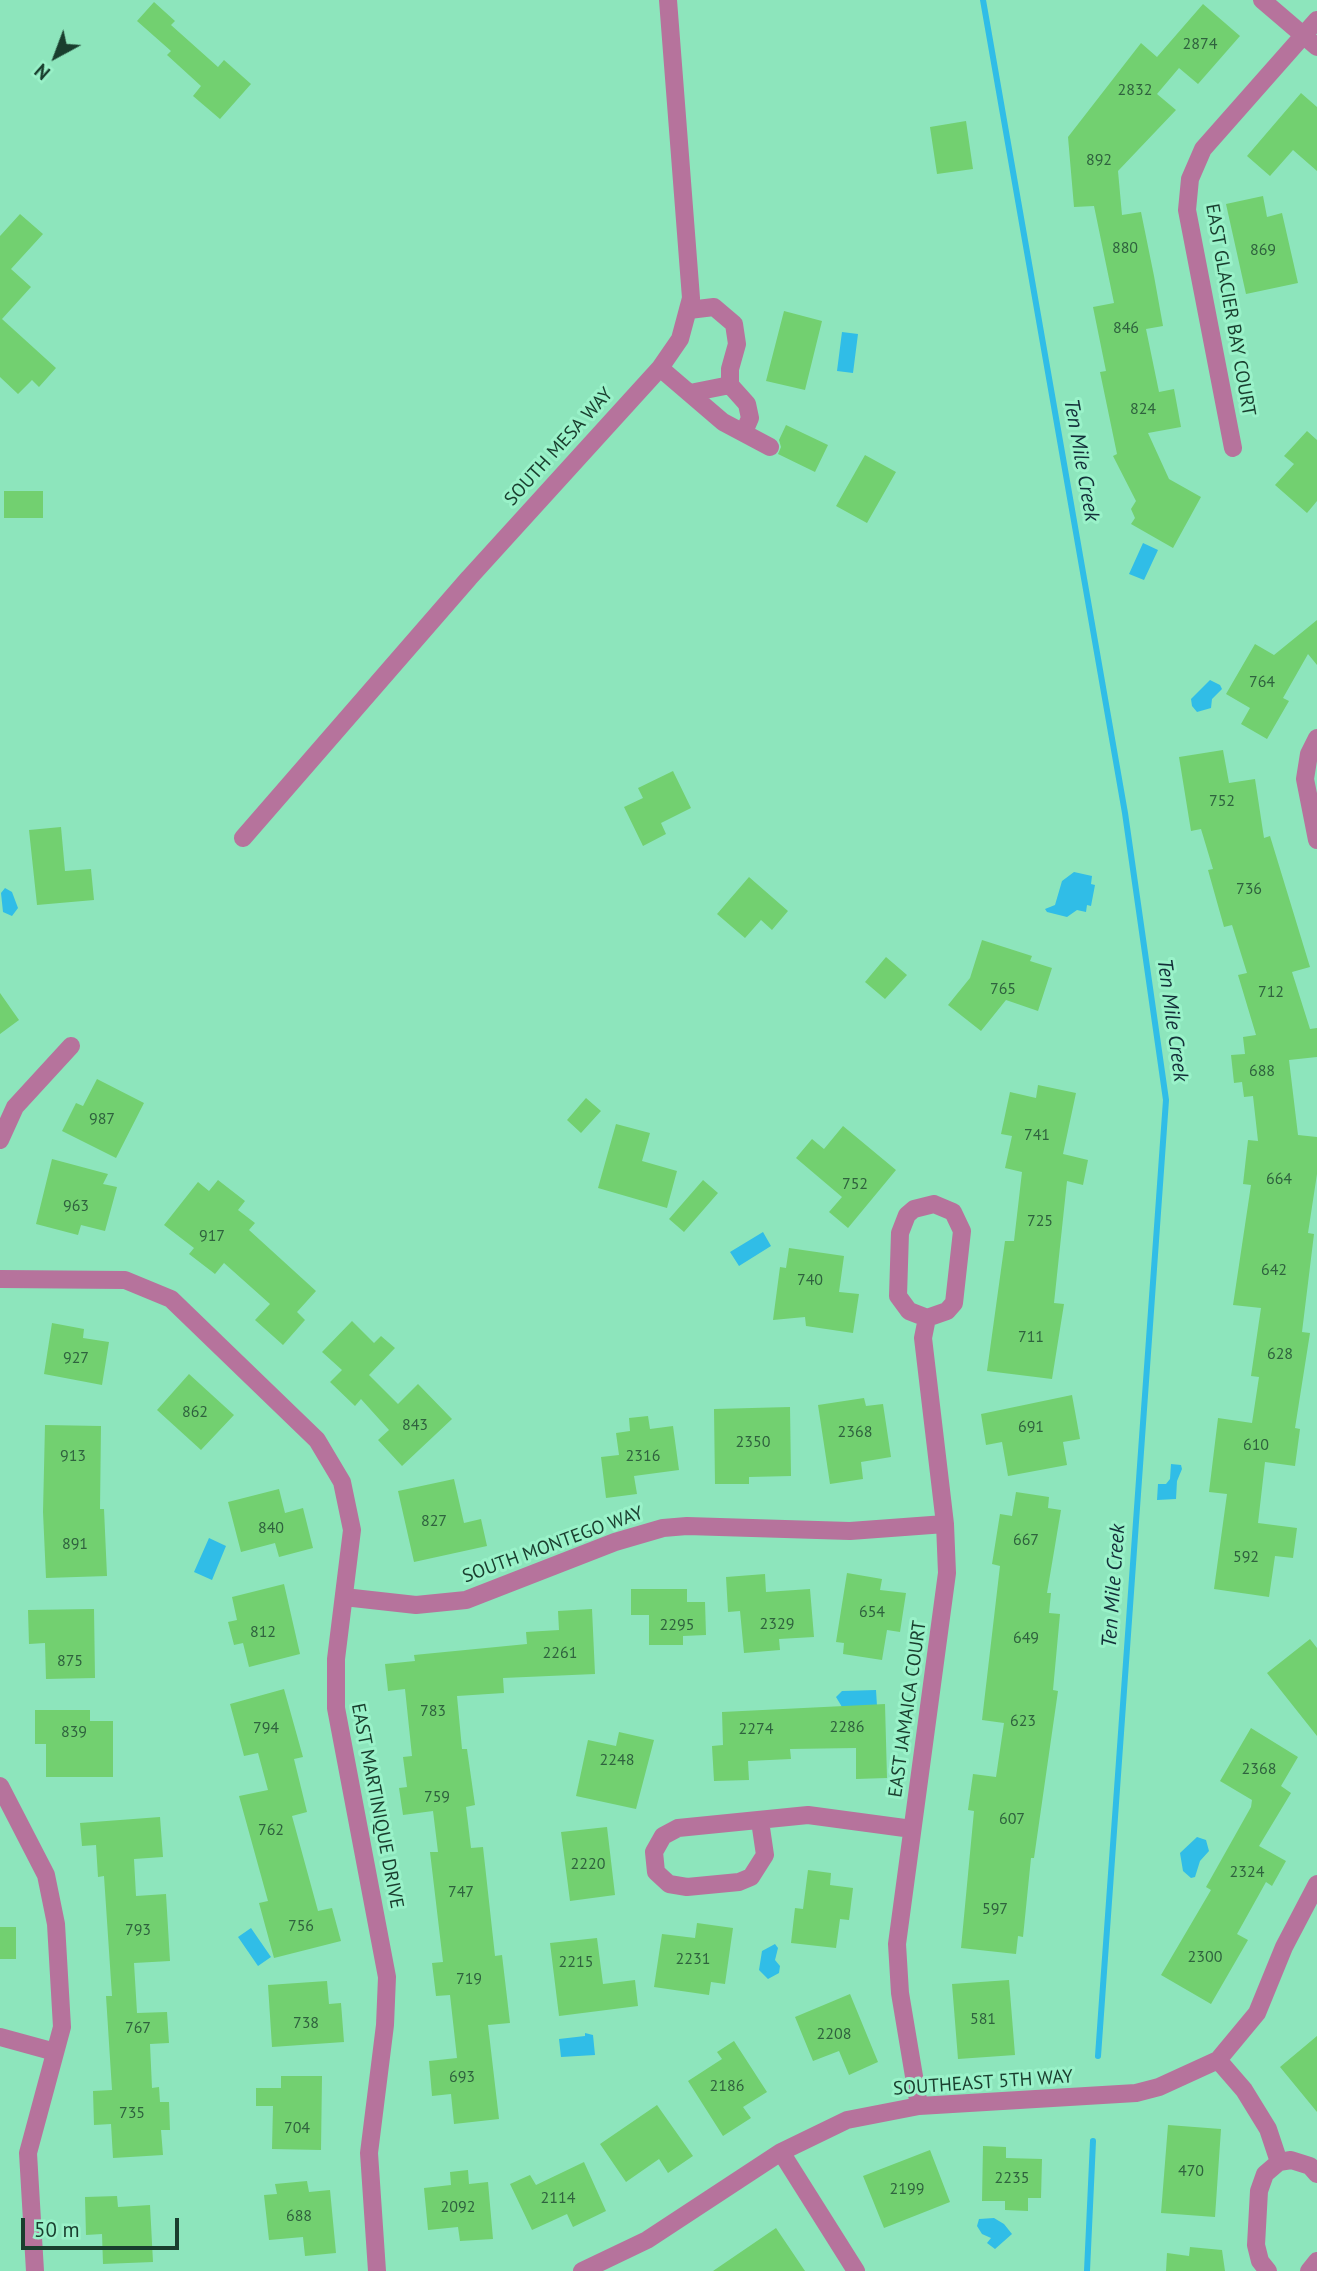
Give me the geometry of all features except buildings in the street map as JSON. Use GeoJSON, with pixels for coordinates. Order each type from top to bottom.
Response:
{"type":"FeatureCollection","features":[{"type":"Feature","properties":{"kind":"street","name":"SOUTH MESA WAY"},"geometry":{"type":"LineString","coordinates":[[243,838],[469,578],[660,368],[680,339],[689,310],[667,0]]}},
{"type":"Feature","properties":{"kind":"street"},"geometry":{"type":"LineString","coordinates":[[1262,0],[1310,42],[1317,20]]}},
{"type":"Feature","properties":{"kind":"street","name":"EAST GLACIER BAY COURT"},"geometry":{"type":"LineString","coordinates":[[1233,448],[1187,210],[1190,179],[1203,149],[1310,42]]}},
{"type":"Feature","properties":{"kind":"street"},"geometry":{"type":"LineString","coordinates":[[689,310],[714,307],[734,324],[737,344],[730,369],[730,385],[747,404],[750,418],[744,432]]}},
{"type":"Feature","properties":{"kind":"street"},"geometry":{"type":"LineString","coordinates":[[660,368],[723,422],[770,447]]}},
{"type":"Feature","properties":{"kind":"street"},"geometry":{"type":"LineString","coordinates":[[690,393],[730,385]]}},
{"type":"Feature","properties":{"kind":"street"},"geometry":{"type":"LineString","coordinates":[[1317,738],[1309,754],[1304,779],[1317,840]]}},
{"type":"Feature","properties":{"kind":"street"},"geometry":{"type":"LineString","coordinates":[[1,1131],[15,1107],[71,1046]]}},
{"type":"Feature","properties":{"kind":"street"},"geometry":{"type":"LineString","coordinates":[[934,1204],[953,1212],[962,1231],[954,1303],[947,1311],[927,1318],[909,1311],[898,1296],[900,1233],[902,1224],[914,1209],[934,1204]]}},
{"type":"Feature","properties":{"kind":"street","name":"EAST MARTINIQUE DRIVE"},"geometry":{"type":"LineString","coordinates":[[0,1279],[125,1280],[148,1287],[171,1299],[317,1440],[342,1482],[352,1530],[336,1659],[336,1708],[387,1977],[385,2025],[369,2153],[377,2271]]}},
{"type":"Feature","properties":{"kind":"street","name":"EAST JAMAICA COURT"},"geometry":{"type":"LineString","coordinates":[[919,2106],[897,1969],[899,1920],[945,1598],[945,1524],[923,1338],[927,1318]]}},
{"type":"Feature","properties":{"kind":"street","name":"SOUTH MONTEGO WAY"},"geometry":{"type":"LineString","coordinates":[[344,1597],[416,1605],[466,1600],[489,1594],[615,1542],[663,1528],[687,1526],[850,1531],[945,1524]]}},
{"type":"Feature","properties":{"kind":"street"},"geometry":{"type":"LineString","coordinates":[[0,1786],[36,1852],[52,1899],[62,2027],[28,2153],[35,2271]]}},
{"type":"Feature","properties":{"kind":"street"},"geometry":{"type":"LineString","coordinates":[[760,1821],[765,1855],[751,1877],[739,1882],[687,1887],[669,1884],[656,1872],[654,1852],[663,1836],[678,1828],[808,1815],[912,1829]]}},
{"type":"Feature","properties":{"kind":"street","name":"SOUTHEAST 5TH WAY"},"geometry":{"type":"LineString","coordinates":[[582,2271],[648,2240],[781,2152],[847,2120],[919,2106],[1136,2093],[1159,2087],[1218,2060],[1257,2013],[1284,1947],[1317,1884]]}},
{"type":"Feature","properties":{"kind":"street"},"geometry":{"type":"LineString","coordinates":[[0,2036],[55,2052]]}},
{"type":"Feature","properties":{"kind":"street"},"geometry":{"type":"LineString","coordinates":[[1218,2060],[1244,2090],[1268,2129],[1279,2162]]}},
{"type":"Feature","properties":{"kind":"street"},"geometry":{"type":"LineString","coordinates":[[781,2152],[856,2271]]}},
{"type":"Feature","properties":{"kind":"street"},"geometry":{"type":"LineString","coordinates":[[1268,2271],[1257,2253],[1259,2191],[1265,2174],[1279,2162],[1301,2161],[1317,2174]]}},
{"type":"Feature","properties":{"kind":"street"},"geometry":{"type":"LineString","coordinates":[[1309,2271],[1317,2260]]}},
{"type":"Feature","properties":{"kind":"water"},"geometry":{"type":"Polygon","coordinates":[[[842,332],[858,334],[853,373],[837,371],[842,332]]]}},
{"type":"Feature","properties":{"kind":"water"},"geometry":{"type":"Polygon","coordinates":[[[1143,543],[1158,550],[1144,580],[1129,574],[1143,543]]]}},
{"type":"Feature","properties":{"kind":"water"},"geometry":{"type":"Polygon","coordinates":[[[1210,680],[1222,689],[1212,699],[1211,708],[1197,712],[1191,699],[1210,680]]]}},
{"type":"Feature","properties":{"kind":"water"},"geometry":{"type":"Polygon","coordinates":[[[1074,872],[1092,876],[1091,884],[1095,885],[1091,906],[1087,905],[1086,912],[1077,910],[1067,917],[1047,912],[1045,909],[1055,905],[1062,881],[1074,872]]]}},
{"type":"Feature","properties":{"kind":"water"},"geometry":{"type":"Polygon","coordinates":[[[5,888],[12,892],[18,908],[12,916],[3,912],[1,893],[5,888]]]}},
{"type":"Feature","properties":{"kind":"water"},"geometry":{"type":"Polygon","coordinates":[[[763,1232],[771,1246],[739,1266],[730,1252],[763,1232]]]}},
{"type":"Feature","properties":{"kind":"water"},"geometry":{"type":"Polygon","coordinates":[[[1171,1464],[1181,1465],[1182,1469],[1177,1481],[1176,1499],[1157,1500],[1158,1484],[1166,1484],[1170,1479],[1171,1464]]]}},
{"type":"Feature","properties":{"kind":"water"},"geometry":{"type":"Polygon","coordinates":[[[209,1538],[226,1546],[212,1580],[194,1572],[209,1538]]]}},
{"type":"Feature","properties":{"kind":"water"},"geometry":{"type":"Polygon","coordinates":[[[876,1690],[877,1706],[842,1707],[836,1697],[842,1691],[876,1690]]]}},
{"type":"Feature","properties":{"kind":"water"},"geometry":{"type":"Polygon","coordinates":[[[1197,1837],[1206,1840],[1209,1851],[1200,1861],[1195,1877],[1191,1878],[1183,1871],[1180,1853],[1197,1837]]]}},
{"type":"Feature","properties":{"kind":"water"},"geometry":{"type":"Polygon","coordinates":[[[251,1928],[271,1957],[258,1966],[238,1937],[251,1928]]]}},
{"type":"Feature","properties":{"kind":"water"},"geometry":{"type":"Polygon","coordinates":[[[775,1944],[778,1948],[775,1960],[780,1966],[779,1973],[768,1979],[759,1970],[762,1951],[775,1944]]]}},
{"type":"Feature","properties":{"kind":"water"},"geometry":{"type":"Polygon","coordinates":[[[585,2033],[593,2035],[595,2055],[561,2057],[559,2039],[585,2036],[585,2033]]]}},
{"type":"Feature","properties":{"kind":"water"},"geometry":{"type":"Polygon","coordinates":[[[994,2218],[1004,2224],[1012,2234],[995,2249],[987,2243],[991,2238],[982,2234],[977,2226],[979,2219],[994,2218]]]}},
{"type":"Feature","properties":{"kind":"waterway","name":"Ten Mile Creek"},"geometry":{"type":"LineString","coordinates":[[983,0],[1125,813],[1166,1100],[1098,2056]]}},
{"type":"Feature","properties":{"kind":"waterway","name":"Ten Mile Creek"},"geometry":{"type":"LineString","coordinates":[[1087,2271],[1093,2141]]}}]}
